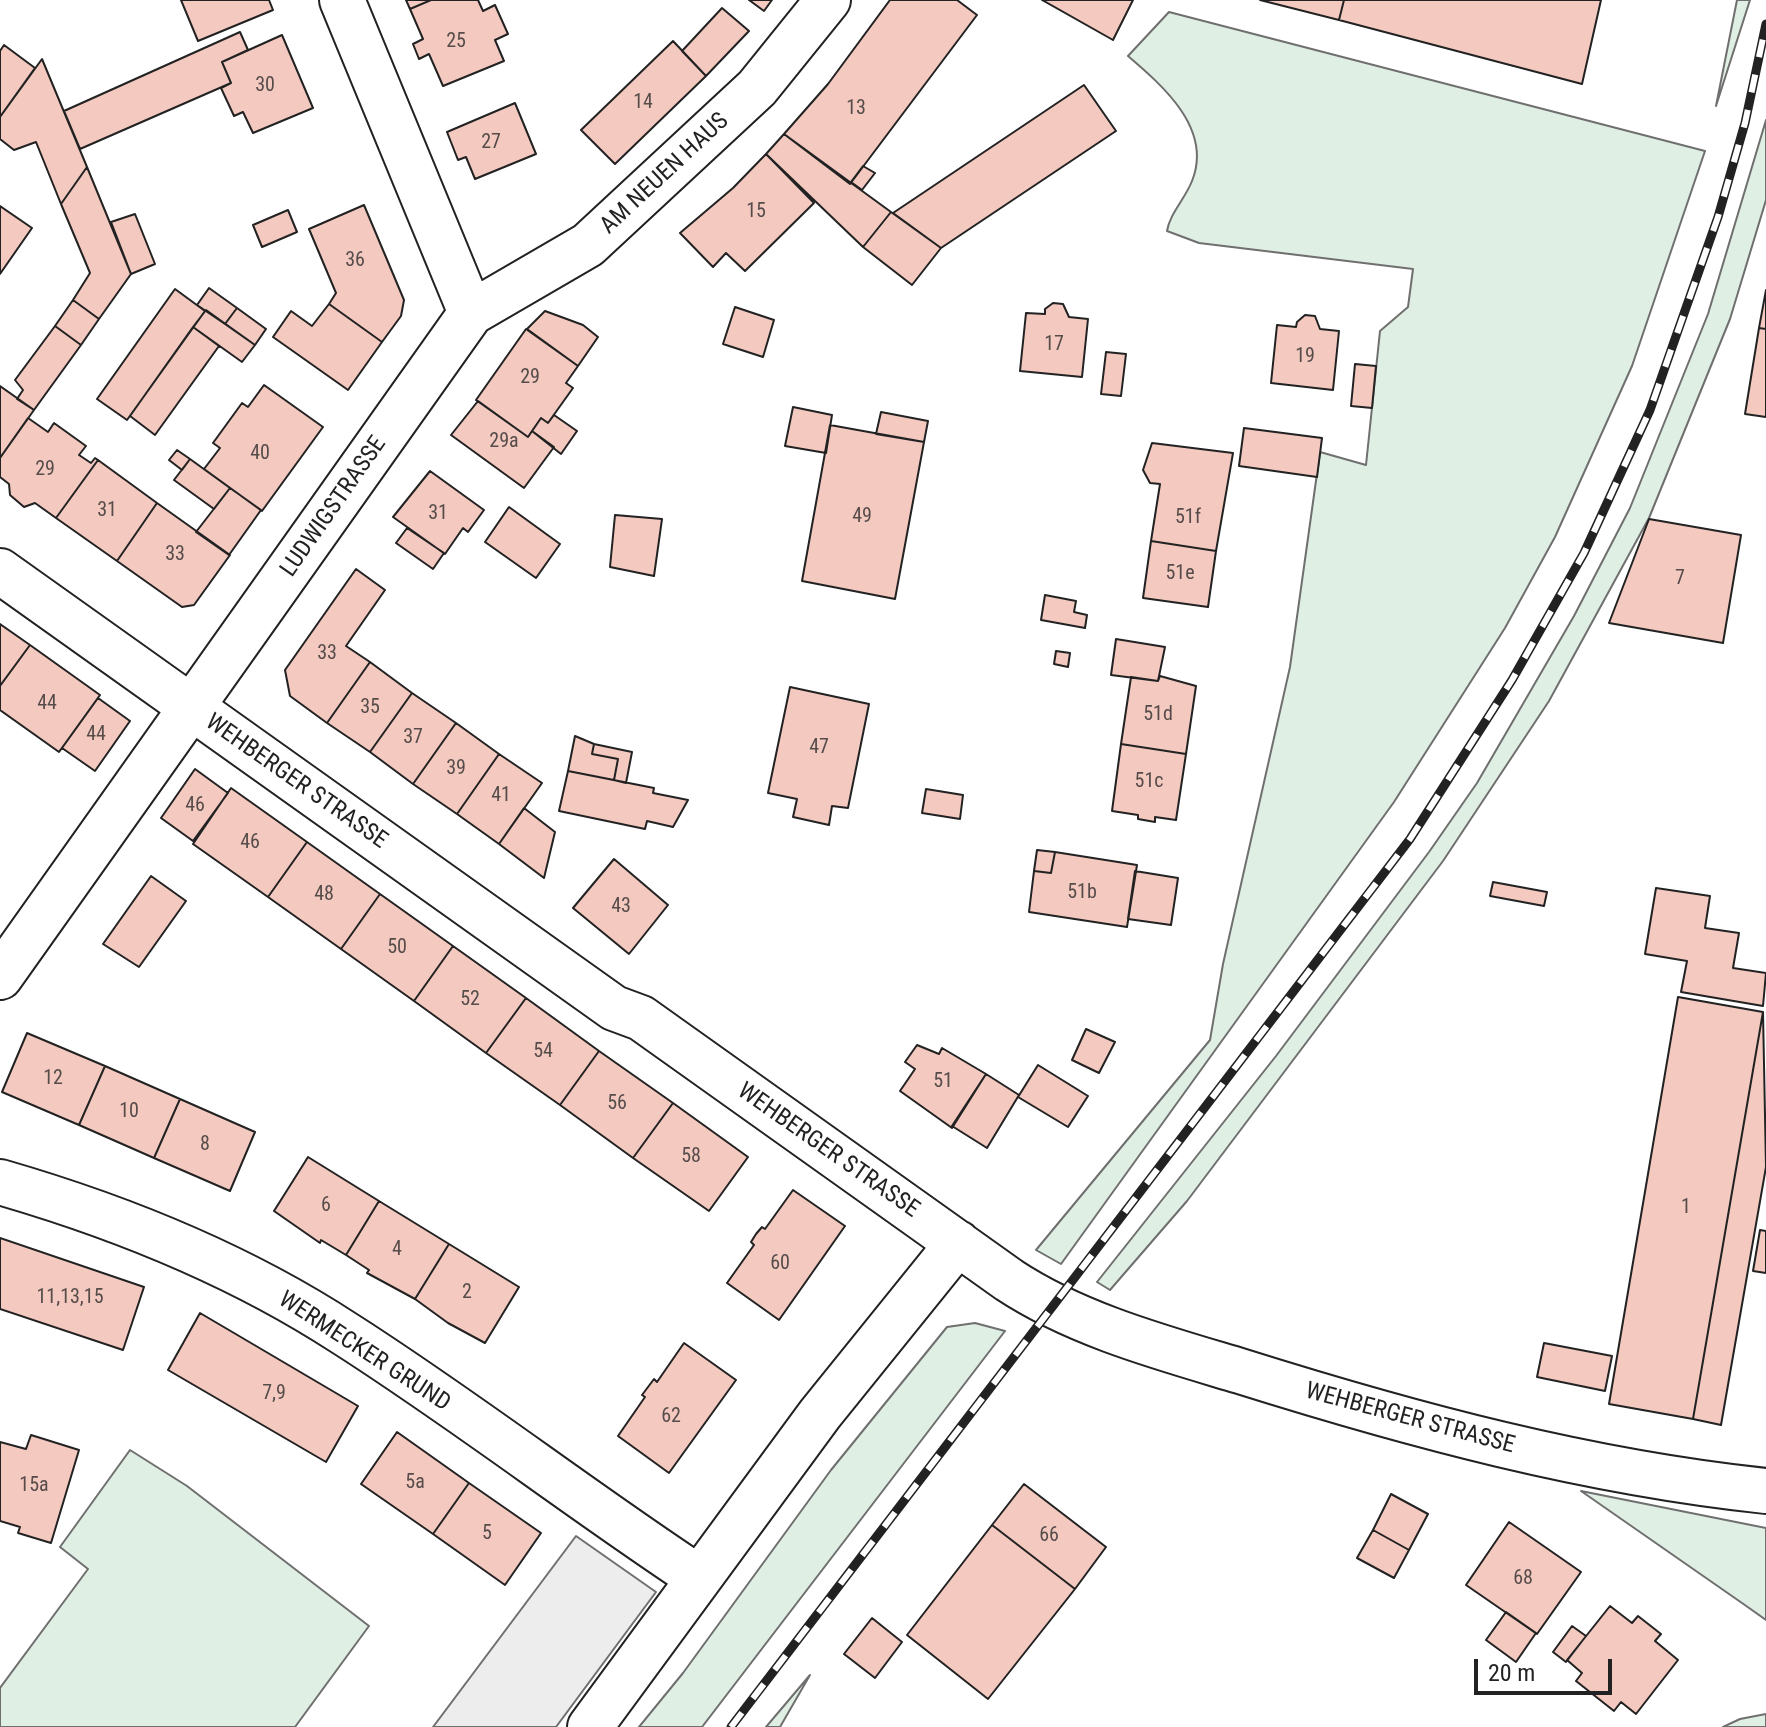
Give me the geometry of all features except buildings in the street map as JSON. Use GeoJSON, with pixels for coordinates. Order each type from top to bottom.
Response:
{"type":"FeatureCollection","features":[{"type":"Feature","properties":{"kind":"street"},"geometry":{"type":"LineString","coordinates":[[342,0],[471,313]]}},
{"type":"Feature","properties":{"kind":"street","name":"AM NEUEN HAUS"},"geometry":{"type":"LineString","coordinates":[[471,313],[588,245],[757,88],[828,0]]}},
{"type":"Feature","properties":{"kind":"street","name":"LUDWIGSTRASSE"},"geometry":{"type":"LineString","coordinates":[[0,977],[471,313]]}},
{"type":"Feature","properties":{"kind":"street","name":"WEHBERGER STRASSE"},"geometry":{"type":"LineString","coordinates":[[0,571],[614,1008],[641,1018],[958,1243],[1054,1307],[1297,1389],[1591,1466],[1766,1491]]}},
{"type":"Feature","properties":{"kind":"street","name":"WERMECKER GRUND"},"geometry":{"type":"LineString","coordinates":[[0,1182],[91,1208],[165,1238],[333,1326],[699,1578]]}},
{"type":"Feature","properties":{"kind":"street"},"geometry":{"type":"LineString","coordinates":[[590,1727],[820,1414],[958,1243]]}},
{"type":"Feature","properties":{"kind":"green space"},"geometry":{"type":"Polygon","coordinates":[[[1737,0],[1750,0],[1716,106],[1737,0]]]}},
{"type":"Feature","properties":{"kind":"green space"},"geometry":{"type":"Polygon","coordinates":[[[1169,12],[1705,151],[1632,366],[1555,537],[1505,628],[1394,802],[1061,1264],[1036,1250],[1210,1040],[1223,964],[1290,667],[1320,452],[1366,465],[1380,331],[1408,307],[1413,269],[1199,243],[1167,231],[1192,181],[1197,162],[1196,144],[1181,110],[1156,81],[1128,56],[1169,12]]]}},
{"type":"Feature","properties":{"kind":"green space"},"geometry":{"type":"Polygon","coordinates":[[[1766,120],[1766,200],[1730,319],[1649,518],[1549,701],[1443,861],[1187,1201],[1110,1290],[1097,1282],[1276,1056],[1429,852],[1477,783],[1574,616],[1630,508],[1708,314],[1766,120]]]}},
{"type":"Feature","properties":{"kind":"green space"},"geometry":{"type":"Polygon","coordinates":[[[975,1323],[1005,1331],[702,1727],[639,1727],[683,1673],[831,1470],[947,1327],[975,1323]]]}},
{"type":"Feature","properties":{"kind":"green space"},"geometry":{"type":"Polygon","coordinates":[[[130,1450],[187,1486],[369,1626],[295,1727],[0,1727],[0,1688],[88,1569],[60,1547],[130,1450]]]}},
{"type":"Feature","properties":{"kind":"green space"},"geometry":{"type":"Polygon","coordinates":[[[1581,1491],[1766,1528],[1766,1620],[1742,1603],[1581,1491]]]}},
{"type":"Feature","properties":{"kind":"green space"},"geometry":{"type":"Polygon","coordinates":[[[810,1675],[780,1727],[766,1727],[810,1675]]]}},
{"type":"Feature","properties":{"kind":"green space"},"geometry":{"type":"Polygon","coordinates":[[[1766,1714],[1766,1727],[1723,1727],[1740,1719],[1766,1714]]]}},
{"type":"Feature","properties":{"kind":"shaded area"},"geometry":{"type":"Polygon","coordinates":[[[576,1536],[656,1592],[556,1727],[433,1727],[576,1536]]]}},
{"type":"Feature","properties":{"kind":"railway"},"geometry":{"type":"LineString","coordinates":[[731,1727],[1410,839],[1512,680],[1584,553],[1650,410],[1718,217],[1745,123],[1766,24]]}}]}
